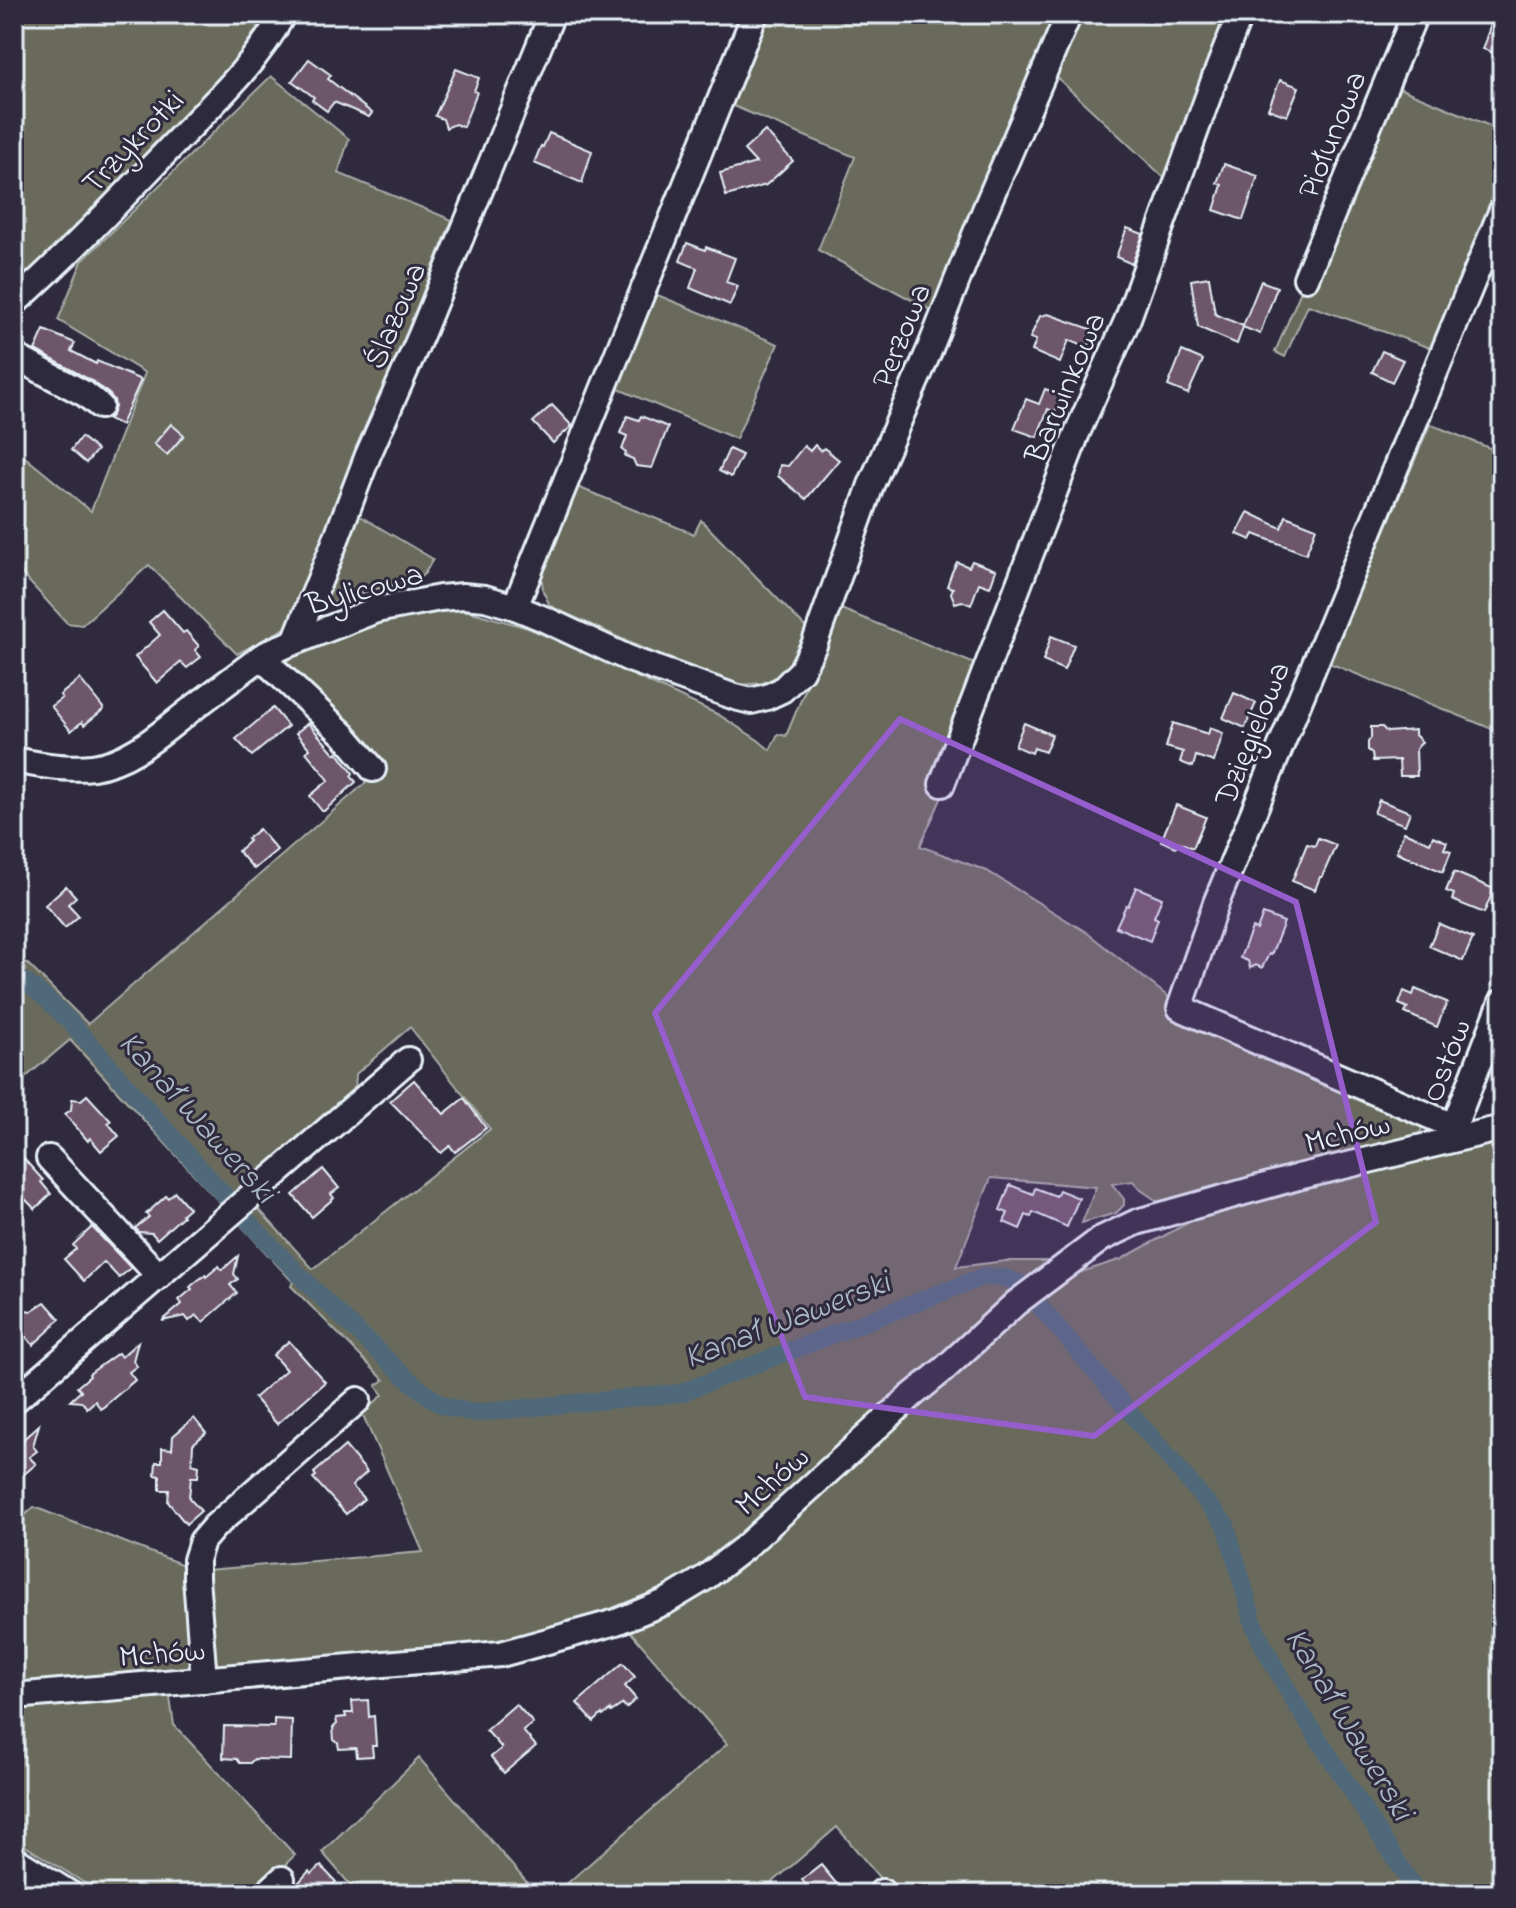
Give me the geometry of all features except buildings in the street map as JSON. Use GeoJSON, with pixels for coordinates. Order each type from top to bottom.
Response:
{"type":"FeatureCollection","features":[{"type":"Feature","properties":{"kind":"street","name":"Trzykrotki"},"geometry":{"type":"LineString","coordinates":[[14,303],[132,188],[243,73],[283,14]]}},
{"type":"Feature","properties":{"kind":"street","name":"Ślazowa"},"geometry":{"type":"LineString","coordinates":[[295,641],[368,455],[421,335],[552,14]]}},
{"type":"Feature","properties":{"kind":"street"},"geometry":{"type":"LineString","coordinates":[[515,607],[755,14]]}},
{"type":"Feature","properties":{"kind":"street","name":"Perzowa"},"geometry":{"type":"LineString","coordinates":[[792,681],[801,671],[814,645],[871,485],[1069,14]]}},
{"type":"Feature","properties":{"kind":"street","name":"Barwinkowa"},"geometry":{"type":"LineString","coordinates":[[942,784],[1077,433],[1127,321],[1240,14]]}},
{"type":"Feature","properties":{"kind":"street","name":"Piołunowa"},"geometry":{"type":"LineString","coordinates":[[1306,278],[1415,14]]}},
{"type":"Feature","properties":{"kind":"street","name":"Dzięgielowa"},"geometry":{"type":"LineString","coordinates":[[1451,1133],[1180,1008],[1216,903],[1502,210]]}},
{"type":"Feature","properties":{"kind":"street"},"geometry":{"type":"LineString","coordinates":[[14,356],[85,394],[100,406]]}},
{"type":"Feature","properties":{"kind":"street","name":"Bylicowa"},"geometry":{"type":"LineString","coordinates":[[14,760],[68,767],[93,767],[115,761],[138,749],[261,657],[376,610],[440,598],[485,598],[515,607],[632,660],[751,701],[782,690],[792,681]]}},
{"type":"Feature","properties":{"kind":"street"},"geometry":{"type":"LineString","coordinates":[[261,657],[344,735],[373,769]]}},
{"type":"Feature","properties":{"kind":"street","name":"Ostów"},"geometry":{"type":"LineString","coordinates":[[1451,1133],[1502,1002]]}},
{"type":"Feature","properties":{"kind":"street"},"geometry":{"type":"LineString","coordinates":[[14,1401],[408,1060]]}},
{"type":"Feature","properties":{"kind":"street","name":"Mchów"},"geometry":{"type":"LineString","coordinates":[[14,1696],[500,1660],[616,1622],[665,1602],[705,1578],[744,1548],[1016,1303],[1101,1239],[1137,1222],[1451,1133],[1502,1128]]}},
{"type":"Feature","properties":{"kind":"street"},"geometry":{"type":"LineString","coordinates":[[49,1158],[159,1276]]}},
{"type":"Feature","properties":{"kind":"street"},"geometry":{"type":"LineString","coordinates":[[204,1680],[196,1578],[196,1560],[202,1541],[358,1400]]}},
{"type":"Feature","properties":{"kind":"street"},"geometry":{"type":"LineString","coordinates":[[16,1862],[70,1894]]}},
{"type":"Feature","properties":{"kind":"highlighted area"},"geometry":{"type":"Polygon","coordinates":[[[900,719],[1296,902],[1376,1222],[1094,1436],[805,1397],[655,1013],[900,719]]]}},
{"type":"Feature","properties":{"kind":"green space"},"geometry":{"type":"Polygon","coordinates":[[[14,14],[266,14],[235,61],[103,206],[14,291],[14,14]]]}},
{"type":"Feature","properties":{"kind":"green space"},"geometry":{"type":"Polygon","coordinates":[[[762,14],[1059,14],[936,313],[818,250],[855,157],[726,103],[762,14]]]}},
{"type":"Feature","properties":{"kind":"green space"},"geometry":{"type":"Polygon","coordinates":[[[1077,14],[1233,14],[1173,186],[1052,73],[1077,14]]]}},
{"type":"Feature","properties":{"kind":"green space"},"geometry":{"type":"Polygon","coordinates":[[[271,76],[349,139],[338,173],[452,220],[289,626],[237,654],[149,565],[82,625],[67,623],[14,565],[14,448],[91,511],[145,373],[58,320],[82,261],[271,76]]]}},
{"type":"Feature","properties":{"kind":"green space"},"geometry":{"type":"Polygon","coordinates":[[[1394,86],[1502,131],[1502,189],[1436,350],[1308,305],[1285,357],[1275,352],[1303,286],[1313,289],[1394,86]]]}},
{"type":"Feature","properties":{"kind":"green space"},"geometry":{"type":"Polygon","coordinates":[[[650,292],[778,344],[736,439],[609,385],[650,292]]]}},
{"type":"Feature","properties":{"kind":"green space"},"geometry":{"type":"Polygon","coordinates":[[[1430,424],[1502,453],[1502,733],[1329,663],[1430,424]]]}},
{"type":"Feature","properties":{"kind":"green space"},"geometry":{"type":"Polygon","coordinates":[[[570,484],[694,534],[701,520],[806,628],[790,671],[763,683],[740,685],[642,648],[550,606],[543,591],[541,570],[570,484]]]}},
{"type":"Feature","properties":{"kind":"green space"},"geometry":{"type":"Polygon","coordinates":[[[355,513],[433,559],[416,581],[371,590],[311,611],[355,513]]]}},
{"type":"Feature","properties":{"kind":"green space"},"geometry":{"type":"Polygon","coordinates":[[[458,608],[528,628],[719,715],[770,750],[778,734],[786,736],[839,608],[975,664],[930,783],[945,790],[920,846],[987,871],[1086,932],[1171,999],[1425,1122],[1420,1133],[1160,1203],[1133,1181],[1112,1184],[1124,1199],[1124,1205],[1116,1213],[1082,1223],[1096,1187],[991,1178],[956,1267],[1006,1261],[1047,1261],[1028,1284],[701,1571],[613,1615],[512,1644],[216,1671],[207,1570],[423,1552],[362,1413],[383,1395],[376,1386],[384,1380],[291,1286],[293,1282],[70,1040],[14,1087],[14,959],[28,964],[88,1024],[386,765],[278,658],[316,641],[410,613],[458,608]],[[410,1027],[356,1074],[355,1090],[238,1190],[313,1269],[490,1129],[410,1027]]]}},
{"type":"Feature","properties":{"kind":"green space"},"geometry":{"type":"Polygon","coordinates":[[[1502,1138],[1502,1894],[893,1894],[837,1827],[759,1894],[555,1894],[727,1744],[628,1629],[1022,1308],[1063,1278],[1122,1259],[1231,1202],[1502,1138]]]}},
{"type":"Feature","properties":{"kind":"green space"},"geometry":{"type":"Polygon","coordinates":[[[34,1507],[186,1566],[196,1673],[14,1684],[14,1525],[34,1507]]]}},
{"type":"Feature","properties":{"kind":"green space"},"geometry":{"type":"Polygon","coordinates":[[[169,1691],[174,1725],[295,1855],[255,1894],[102,1894],[14,1839],[14,1705],[169,1691]]]}},
{"type":"Feature","properties":{"kind":"green space"},"geometry":{"type":"Polygon","coordinates":[[[419,1758],[537,1894],[358,1894],[322,1852],[419,1758]]]}},
{"type":"Feature","properties":{"kind":"waterway","name":"Kanał Wawerski"},"geometry":{"type":"LineString","coordinates":[[14,976],[41,994],[70,1022],[297,1273],[408,1379],[447,1407],[474,1413],[680,1393],[985,1276],[1021,1284],[1226,1525],[1254,1625],[1263,1645],[1292,1698],[1418,1894]]}}]}
